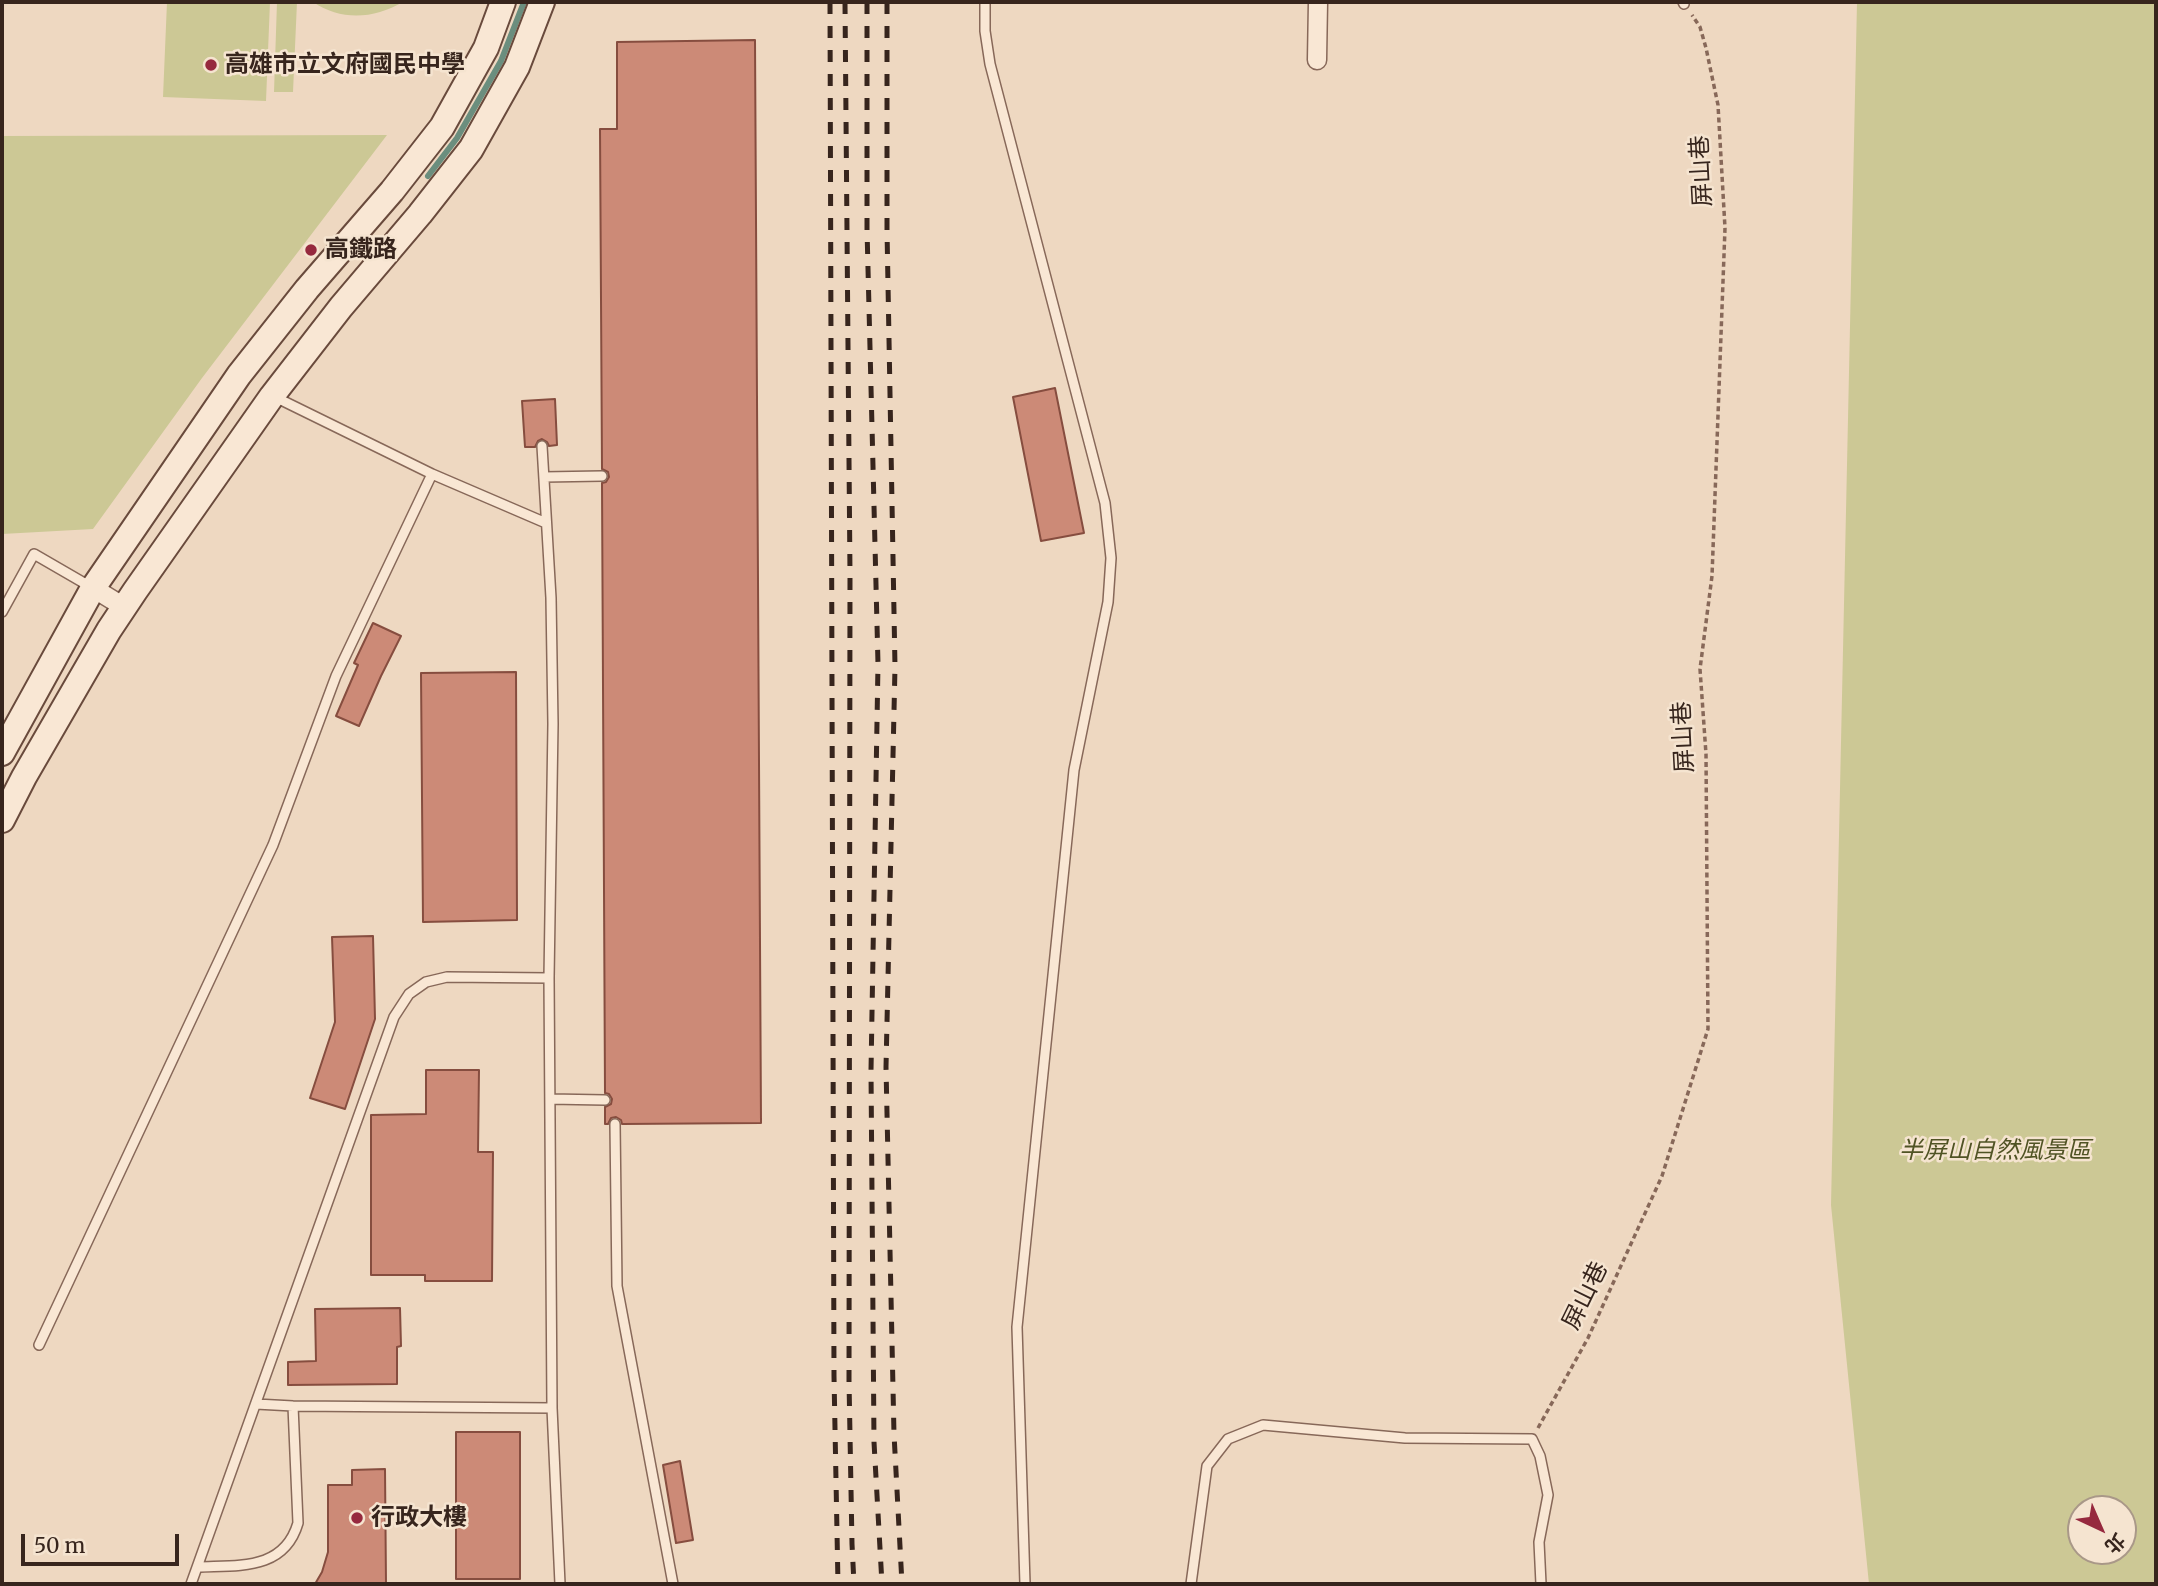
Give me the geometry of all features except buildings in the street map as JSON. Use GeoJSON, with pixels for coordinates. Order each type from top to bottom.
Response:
{"type":"FeatureCollection","features":[{"type":"Feature","properties":{"kind":"street"},"geometry":{"type":"LineString","coordinates":[[2,753],[93,588],[239,375],[442,127],[486,48],[503,2]]}},
{"type":"Feature","properties":{"kind":"street"},"geometry":{"type":"LineString","coordinates":[[2,820],[124,607],[272,396],[341,307],[471,149],[517,67],[542,2]]}},
{"type":"Feature","properties":{"kind":"street"},"geometry":{"type":"LineString","coordinates":[[1318,2],[1318,60]]}},
{"type":"Feature","properties":{"kind":"street"},"geometry":{"type":"LineString","coordinates":[[93,588],[124,607]]}},
{"type":"Feature","properties":{"kind":"lane"},"geometry":{"type":"LineString","coordinates":[[985,2],[985,31],[990,64],[1105,503],[1111,558],[1108,602],[1074,771],[1017,1327],[1025,1584]]}},
{"type":"Feature","properties":{"kind":"lane"},"geometry":{"type":"LineString","coordinates":[[272,396],[432,474],[546,523]]}},
{"type":"Feature","properties":{"kind":"lane"},"geometry":{"type":"LineString","coordinates":[[542,446],[551,598],[553,724],[549,978],[552,1408],[560,1584]]}},
{"type":"Feature","properties":{"kind":"lane"},"geometry":{"type":"LineString","coordinates":[[39,1345],[273,845],[336,676],[432,474]]}},
{"type":"Feature","properties":{"kind":"lane"},"geometry":{"type":"LineString","coordinates":[[544,477],[601,477]]}},
{"type":"Feature","properties":{"kind":"lane"},"geometry":{"type":"LineString","coordinates":[[2,612],[34,554],[93,588]]}},
{"type":"Feature","properties":{"kind":"lane"},"geometry":{"type":"LineString","coordinates":[[191,1584],[394,1017],[409,994],[426,982],[446,978],[549,978]]}},
{"type":"Feature","properties":{"kind":"lane"},"geometry":{"type":"LineString","coordinates":[[550,1099],[605,1100]]}},
{"type":"Feature","properties":{"kind":"lane"},"geometry":{"type":"LineString","coordinates":[[615,1124],[617,1286],[673,1584]]}},
{"type":"Feature","properties":{"kind":"lane"},"geometry":{"type":"LineString","coordinates":[[256,1404],[552,1408]]}},
{"type":"Feature","properties":{"kind":"lane"},"geometry":{"type":"LineString","coordinates":[[198,1567],[265,1561],[284,1550],[294,1536],[298,1523],[293,1406]]}},
{"type":"Feature","properties":{"kind":"lane"},"geometry":{"type":"LineString","coordinates":[[1191,1584],[1206,1466],[1227,1439],[1263,1425],[1405,1438],[1532,1439],[1540,1456],[1548,1495],[1539,1542],[1541,1584]]}},
{"type":"Feature","properties":{"kind":"path","name":"屏山巷"},"geometry":{"type":"LineString","coordinates":[[1532,1439],[1588,1338],[1662,1176],[1708,1029],[1706,754],[1700,669],[1712,576],[1725,228],[1717,105],[1700,27],[1684,3]]}},
{"type":"Feature","properties":{"kind":"green space"},"geometry":{"type":"Polygon","coordinates":[[[167,2],[270,2],[266,101],[163,97],[167,2]]]}},
{"type":"Feature","properties":{"kind":"green space"},"geometry":{"type":"Polygon","coordinates":[[[277,2],[297,2],[293,92],[274,92],[277,2]]]}},
{"type":"Feature","properties":{"kind":"green space"},"geometry":{"type":"Polygon","coordinates":[[[313,2],[403,2],[381,12],[358,16],[335,12],[313,2]]]}},
{"type":"Feature","properties":{"kind":"green space","name":"半屏山自然風景區"},"geometry":{"type":"Polygon","coordinates":[[[1857,2],[2156,2],[2156,1584],[1869,1584],[1831,1205],[1857,2]]]}},
{"type":"Feature","properties":{"kind":"green space"},"geometry":{"type":"Polygon","coordinates":[[[387,135],[202,378],[93,529],[2,534],[2,136],[387,135]]]}},
{"type":"Feature","properties":{"kind":"waterway"},"geometry":{"type":"LineString","coordinates":[[428,176],[457,138],[501,61],[524,2]]}},
{"type":"Feature","properties":{"kind":"railway"},"geometry":{"type":"LineString","coordinates":[[830,2],[834,1376],[838,1584]]}},
{"type":"Feature","properties":{"kind":"railway"},"geometry":{"type":"LineString","coordinates":[[845,2],[850,574],[849,1381],[854,1584]]}},
{"type":"Feature","properties":{"kind":"railway"},"geometry":{"type":"LineString","coordinates":[[867,2],[867,229],[878,664],[871,1071],[874,1442],[882,1584]]}},
{"type":"Feature","properties":{"kind":"railway"},"geometry":{"type":"LineString","coordinates":[[887,2],[887,230],[895,667],[886,1067],[894,1434],[902,1584]]}},
{"type":"Feature","properties":{"kind":"place","name":"高雄市立文府國民中學"},"geometry":{"type":"Point","coordinates":[211,65]}},
{"type":"Feature","properties":{"kind":"place","name":"高鐵路"},"geometry":{"type":"Point","coordinates":[311,250]}},
{"type":"Feature","properties":{"kind":"place","name":"行政大樓"},"geometry":{"type":"Point","coordinates":[357,1518]}}]}
